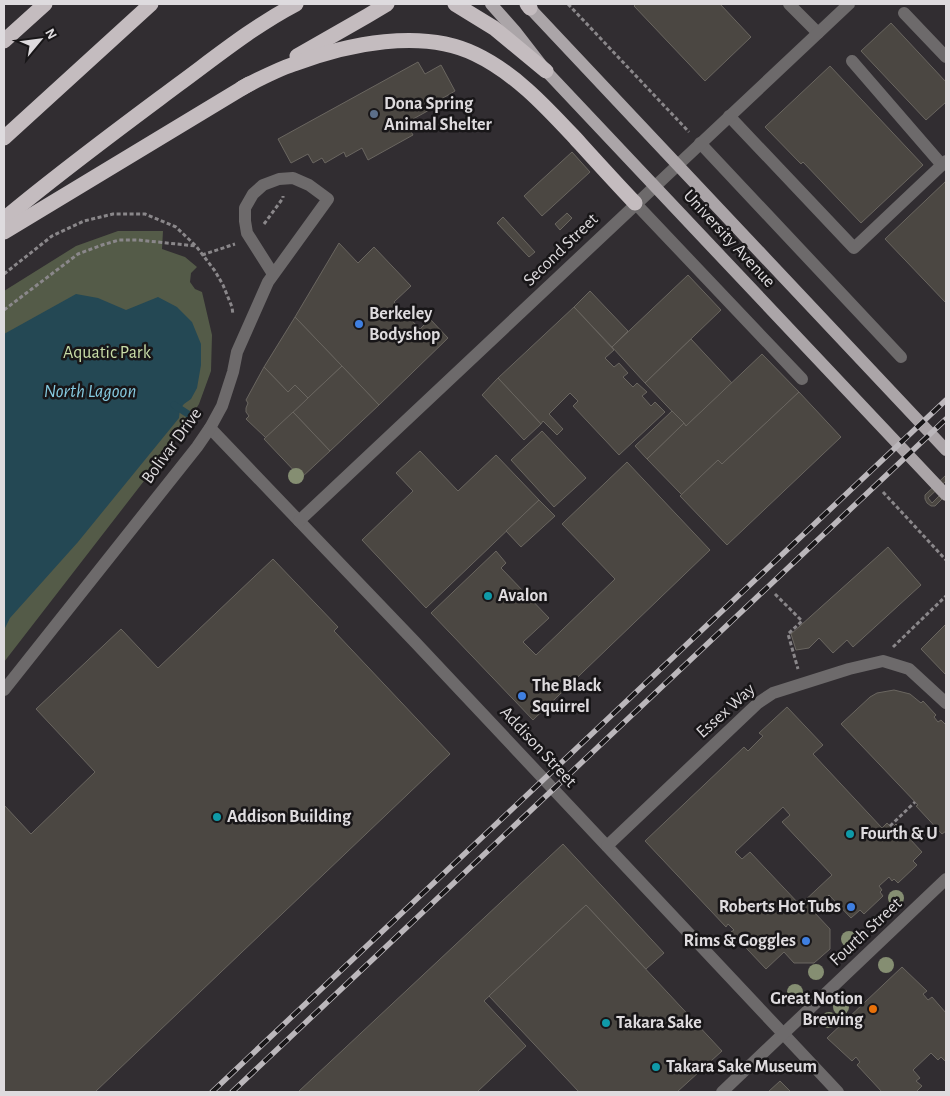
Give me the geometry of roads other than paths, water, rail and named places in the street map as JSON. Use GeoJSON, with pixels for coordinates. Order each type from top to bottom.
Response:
{"type":"FeatureCollection","features":[{"type":"Feature","properties":{"kind":"highway"},"geometry":{"type":"LineString","coordinates":[[4,41],[45,4]]}},
{"type":"Feature","properties":{"kind":"highway"},"geometry":{"type":"LineString","coordinates":[[4,138],[151,4]]}},
{"type":"Feature","properties":{"kind":"highway"},"geometry":{"type":"LineString","coordinates":[[4,219],[246,35],[296,4]]}},
{"type":"Feature","properties":{"kind":"highway"},"geometry":{"type":"LineString","coordinates":[[4,232],[242,88],[387,4]]}},
{"type":"Feature","properties":{"kind":"highway"},"geometry":{"type":"LineString","coordinates":[[455,4],[494,28],[546,71]]}},
{"type":"Feature","properties":{"kind":"highway"},"geometry":{"type":"LineString","coordinates":[[242,88],[292,64],[327,53],[363,45],[407,41],[450,45],[488,61],[524,88],[555,117],[635,203]]}},
{"type":"Feature","properties":{"kind":"main road","name":"University Avenue"},"geometry":{"type":"LineString","coordinates":[[491,4],[546,71],[946,495]]}},
{"type":"Feature","properties":{"kind":"main road","name":"University Avenue"},"geometry":{"type":"LineString","coordinates":[[528,5],[946,450]]}},
{"type":"Feature","properties":{"kind":"street"},"geometry":{"type":"LineString","coordinates":[[789,4],[818,33]]}},
{"type":"Feature","properties":{"kind":"street","name":"Second Street"},"geometry":{"type":"LineString","coordinates":[[299,521],[635,203],[849,4]]}},
{"type":"Feature","properties":{"kind":"street"},"geometry":{"type":"LineString","coordinates":[[904,13],[946,57]]}},
{"type":"Feature","properties":{"kind":"street"},"geometry":{"type":"LineString","coordinates":[[729,116],[854,248],[944,163],[852,61]]}},
{"type":"Feature","properties":{"kind":"street"},"geometry":{"type":"LineString","coordinates":[[700,143],[900,357]]}},
{"type":"Feature","properties":{"kind":"street","name":"Bolivar Drive"},"geometry":{"type":"LineString","coordinates":[[4,690],[197,447],[210,428],[222,406],[237,352],[268,282],[328,199],[309,185],[293,178],[279,178],[263,185],[253,194],[245,208],[245,221],[248,233],[273,274]]}},
{"type":"Feature","properties":{"kind":"street"},"geometry":{"type":"LineString","coordinates":[[635,203],[802,379]]}},
{"type":"Feature","properties":{"kind":"street","name":"Addison Street"},"geometry":{"type":"LineString","coordinates":[[210,428],[341,564],[838,1092]]}},
{"type":"Feature","properties":{"kind":"street","name":"Essex Way"},"geometry":{"type":"LineString","coordinates":[[607,846],[758,703],[773,693],[849,669],[883,661],[909,669],[946,703]]}},
{"type":"Feature","properties":{"kind":"street","name":"Fourth Street"},"geometry":{"type":"LineString","coordinates":[[722,1092],[946,879]]}},
{"type":"Feature","properties":{"kind":"water","name":"North Lagoon"},"geometry":{"type":"Polygon","coordinates":[[[76,294],[98,298],[126,310],[158,297],[177,307],[192,322],[201,344],[201,365],[197,388],[191,399],[180,409],[179,418],[78,542],[10,618],[4,630],[4,334],[76,294]]]}},
{"type":"Feature","properties":{"kind":"waterway"},"geometry":{"type":"LineString","coordinates":[[174,405],[188,414]]}},
{"type":"Feature","properties":{"kind":"railway"},"geometry":{"type":"LineString","coordinates":[[212,1092],[946,400]]}},
{"type":"Feature","properties":{"kind":"railway"},"geometry":{"type":"LineString","coordinates":[[232,1092],[946,419]]}},
{"type":"Feature","properties":{"kind":"place","name":"Dona Spring Animal Shelter"},"geometry":{"type":"Point","coordinates":[374,114]}},
{"type":"Feature","properties":{"kind":"place","name":"Berkeley Bodyshop"},"geometry":{"type":"Point","coordinates":[359,324]}},
{"type":"Feature","properties":{"kind":"place","name":"Avalon"},"geometry":{"type":"Point","coordinates":[488,596]}},
{"type":"Feature","properties":{"kind":"place","name":"The Black Squirrel"},"geometry":{"type":"Point","coordinates":[522,696]}},
{"type":"Feature","properties":{"kind":"place","name":"Addison Building"},"geometry":{"type":"Point","coordinates":[217,817]}},
{"type":"Feature","properties":{"kind":"place","name":"Fourth & U"},"geometry":{"type":"Point","coordinates":[850,834]}},
{"type":"Feature","properties":{"kind":"place","name":"Roberts Hot Tubs"},"geometry":{"type":"Point","coordinates":[851,907]}},
{"type":"Feature","properties":{"kind":"place","name":"Rims & Goggles"},"geometry":{"type":"Point","coordinates":[806,941]}},
{"type":"Feature","properties":{"kind":"place","name":"Great Notion Brewing"},"geometry":{"type":"Point","coordinates":[873,1009]}},
{"type":"Feature","properties":{"kind":"place","name":"Takara Sake"},"geometry":{"type":"Point","coordinates":[606,1023]}},
{"type":"Feature","properties":{"kind":"place","name":"Takara Sake Museum"},"geometry":{"type":"Point","coordinates":[656,1067]}},
{"type":"Feature","properties":{"kind":"park label","name":"Aquatic Park"},"geometry":{"type":"Point","coordinates":[107,353]}}]}
